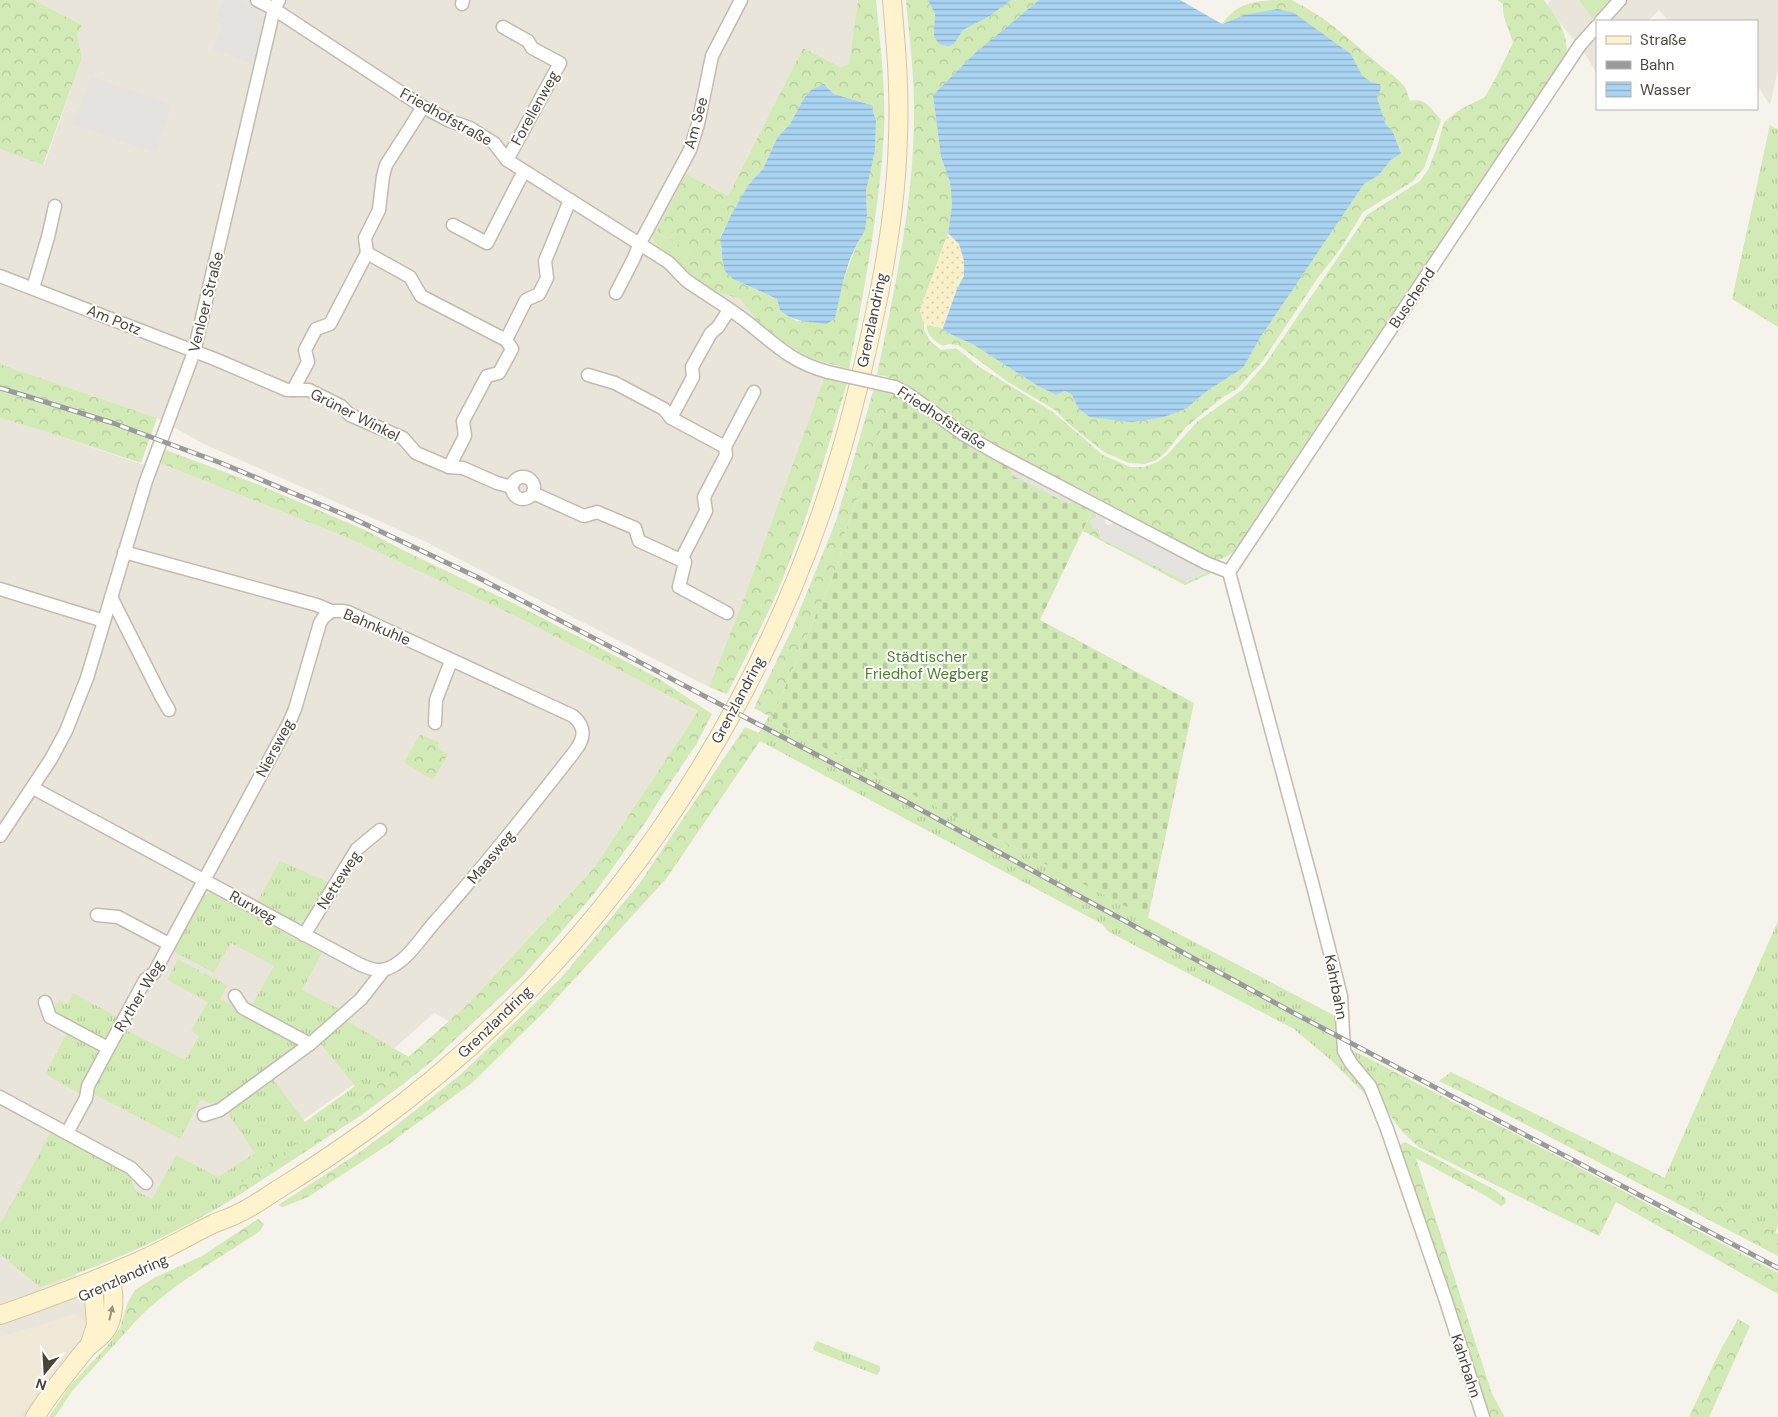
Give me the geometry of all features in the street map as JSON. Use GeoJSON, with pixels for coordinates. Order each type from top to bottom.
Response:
{"type":"FeatureCollection","features":[{"type":"Feature","properties":{"kind":"main road","name":"Grenzlandring"},"geometry":{"type":"LineString","coordinates":[[0,1326],[111,1279],[218,1222],[238,1214],[335,1153],[394,1110],[452,1063],[539,980],[576,939],[634,867],[687,790],[723,729],[769,640],[812,540],[831,486],[847,431],[874,321],[892,214],[897,168],[899,95],[892,0]]}},
{"type":"Feature","properties":{"kind":"main road"},"geometry":{"type":"LineString","coordinates":[[35,1417],[54,1388],[107,1328],[114,1302],[111,1279]]}},
{"type":"Feature","properties":{"kind":"main road","name":"Grenzlandring"},"geometry":{"type":"LineString","coordinates":[[0,1315],[53,1297],[94,1286]]}},
{"type":"Feature","properties":{"kind":"main road"},"geometry":{"type":"LineString","coordinates":[[90,1345],[96,1325],[94,1286]]}},
{"type":"Feature","properties":{"kind":"street","name":"Friedhofstraße"},"geometry":{"type":"LineString","coordinates":[[257,0],[276,5],[423,107],[450,121],[470,128],[494,142],[507,160],[640,243],[676,268],[685,279],[745,321],[794,359],[828,372],[895,387],[911,396],[963,434],[998,454],[1206,563],[1229,572]]}},
{"type":"Feature","properties":{"kind":"street","name":"Am See"},"geometry":{"type":"LineString","coordinates":[[640,243],[690,150],[698,124],[712,56],[740,0]]}},
{"type":"Feature","properties":{"kind":"street"},"geometry":{"type":"LineString","coordinates":[[1602,20],[1620,0]]}},
{"type":"Feature","properties":{"kind":"street","name":"Venloer Straße"},"geometry":{"type":"LineString","coordinates":[[0,836],[51,759],[87,678],[146,481],[194,352],[276,5]]}},
{"type":"Feature","properties":{"kind":"street","name":"Forellenweg"},"geometry":{"type":"LineString","coordinates":[[503,27],[528,41],[532,48],[560,63],[507,160]]}},
{"type":"Feature","properties":{"kind":"street","name":"Buschend"},"geometry":{"type":"LineString","coordinates":[[1229,572],[1580,45],[1596,27]]}},
{"type":"Feature","properties":{"kind":"street"},"geometry":{"type":"LineString","coordinates":[[293,390],[308,362],[305,350],[316,329],[330,324],[367,253],[365,238],[379,210],[386,165],[423,107]]}},
{"type":"Feature","properties":{"kind":"street"},"geometry":{"type":"LineString","coordinates":[[453,225],[487,243],[524,171]]}},
{"type":"Feature","properties":{"kind":"street"},"geometry":{"type":"LineString","coordinates":[[506,340],[526,300],[540,294],[547,278],[545,261],[570,200]]}},
{"type":"Feature","properties":{"kind":"street"},"geometry":{"type":"LineString","coordinates":[[33,288],[48,237],[54,206]]}},
{"type":"Feature","properties":{"kind":"street"},"geometry":{"type":"LineString","coordinates":[[616,293],[640,243]]}},
{"type":"Feature","properties":{"kind":"street"},"geometry":{"type":"LineString","coordinates":[[367,253],[410,277],[421,296],[506,340],[512,349],[499,373],[487,376],[463,421],[465,436],[448,467]]}},
{"type":"Feature","properties":{"kind":"street","name":"Am Potz"},"geometry":{"type":"LineString","coordinates":[[0,276],[194,352]]}},
{"type":"Feature","properties":{"kind":"street"},"geometry":{"type":"LineString","coordinates":[[671,418],[693,376],[692,367],[710,333],[718,327],[729,310]]}},
{"type":"Feature","properties":{"kind":"street","name":"Grüner Winkel"},"geometry":{"type":"LineString","coordinates":[[194,352],[287,390],[309,390],[341,406],[350,415],[403,438],[416,453],[448,467],[463,468],[497,483],[512,487],[513,494],[518,498],[525,499],[533,493],[584,516],[597,512],[635,528],[639,541],[681,560]]}},
{"type":"Feature","properties":{"kind":"street"},"geometry":{"type":"LineString","coordinates":[[588,375],[615,383],[664,409],[671,418],[725,447]]}},
{"type":"Feature","properties":{"kind":"street"},"geometry":{"type":"LineString","coordinates":[[727,613],[679,588],[685,562],[681,560],[706,511],[704,497],[726,455],[725,447],[754,392]]}},
{"type":"Feature","properties":{"kind":"street","name":"Bahnkuhle"},"geometry":{"type":"LineString","coordinates":[[124,552],[318,605],[331,611],[348,612],[573,716],[582,726],[584,732]]}},
{"type":"Feature","properties":{"kind":"street","name":"Kahrbahn"},"geometry":{"type":"LineString","coordinates":[[1229,572],[1341,996],[1344,1051],[1351,1063],[1370,1086],[1387,1129],[1446,1301],[1483,1417]]}},
{"type":"Feature","properties":{"kind":"street"},"geometry":{"type":"LineString","coordinates":[[0,589],[104,621]]}},
{"type":"Feature","properties":{"kind":"street"},"geometry":{"type":"LineString","coordinates":[[110,598],[169,710]]}},
{"type":"Feature","properties":{"kind":"street","name":"Niersweg"},"geometry":{"type":"LineString","coordinates":[[204,880],[292,716],[320,623],[331,611]]}},
{"type":"Feature","properties":{"kind":"street"},"geometry":{"type":"LineString","coordinates":[[435,723],[436,700],[451,661]]}},
{"type":"Feature","properties":{"kind":"street","name":"Maasweg"},"geometry":{"type":"LineString","coordinates":[[383,971],[400,962],[459,896],[581,744],[584,732]]}},
{"type":"Feature","properties":{"kind":"street","name":"Rurweg"},"geometry":{"type":"LineString","coordinates":[[33,788],[304,935],[371,970],[383,971]]}},
{"type":"Feature","properties":{"kind":"street","name":"Netteweg"},"geometry":{"type":"LineString","coordinates":[[304,935],[357,849],[380,830]]}},
{"type":"Feature","properties":{"kind":"street","name":"Ryther Weg"},"geometry":{"type":"LineString","coordinates":[[67,1133],[86,1098],[88,1086],[108,1048],[145,980],[154,973],[204,880]]}},
{"type":"Feature","properties":{"kind":"street","name":"Ryther Weg"},"geometry":{"type":"LineString","coordinates":[[97,914],[118,917],[169,944]]}},
{"type":"Feature","properties":{"kind":"street"},"geometry":{"type":"LineString","coordinates":[[204,1115],[220,1110],[310,1044],[361,999],[383,971]]}},
{"type":"Feature","properties":{"kind":"street"},"geometry":{"type":"LineString","coordinates":[[235,996],[243,1008],[310,1044]]}},
{"type":"Feature","properties":{"kind":"street","name":"Ryther Weg"},"geometry":{"type":"LineString","coordinates":[[45,1002],[50,1017],[108,1048]]}},
{"type":"Feature","properties":{"kind":"street"},"geometry":{"type":"LineString","coordinates":[[0,1097],[131,1168],[146,1183]]}},
{"type":"Feature","properties":{"kind":"shaded area"},"geometry":{"type":"Polygon","coordinates":[[[34,0],[858,0],[849,64],[841,67],[803,48],[728,196],[686,174],[703,283],[714,291],[740,299],[757,320],[809,358],[829,364],[741,606],[709,687],[422,540],[204,444],[157,418],[0,364],[0,149],[44,165],[82,58],[77,35],[82,25],[34,0]]]}},
{"type":"Feature","properties":{"kind":"shaded area"},"geometry":{"type":"Polygon","coordinates":[[[224,0],[242,0],[256,6],[263,16],[254,65],[213,49],[223,26],[215,22],[224,0]]]}},
{"type":"Feature","properties":{"kind":"shaded area"},"geometry":{"type":"Polygon","coordinates":[[[1551,0],[1778,0],[1778,69],[1770,105],[1758,87],[1758,20],[1668,20],[1659,10],[1649,20],[1596,20],[1596,72],[1582,49],[1547,4],[1551,0]]]}},
{"type":"Feature","properties":{"kind":"shaded area"},"geometry":{"type":"Polygon","coordinates":[[[91,76],[172,105],[155,153],[74,124],[91,76]]]}},
{"type":"Feature","properties":{"kind":"shaded area"},"geometry":{"type":"Polygon","coordinates":[[[0,418],[147,466],[149,461],[160,463],[348,538],[519,618],[698,711],[593,869],[467,1005],[449,1021],[434,1013],[353,1085],[219,1178],[176,1155],[128,1244],[75,1273],[89,1305],[92,1327],[27,1417],[0,1417],[0,418]]]}},
{"type":"Feature","properties":{"kind":"shaded area"},"geometry":{"type":"Polygon","coordinates":[[[1010,464],[1075,498],[1069,504],[1011,475],[1010,464]]]}},
{"type":"Feature","properties":{"kind":"shaded area"},"geometry":{"type":"Polygon","coordinates":[[[1097,508],[1108,515],[1105,521],[1106,524],[1116,522],[1191,562],[1193,566],[1195,562],[1211,570],[1187,582],[1101,538],[1098,528],[1093,529],[1090,520],[1096,518],[1097,508]]]}},
{"type":"Feature","properties":{"kind":"shaded area"},"geometry":{"type":"Polygon","coordinates":[[[75,1314],[81,1317],[88,1330],[67,1353],[20,1417],[0,1417],[0,1337],[75,1314]]]}},
{"type":"Feature","properties":{"kind":"green space"},"geometry":{"type":"Polygon","coordinates":[[[0,0],[34,0],[82,25],[77,35],[82,58],[43,165],[0,149],[0,0]]]}},
{"type":"Feature","properties":{"kind":"green space"},"geometry":{"type":"Polygon","coordinates":[[[858,0],[876,0],[883,83],[884,133],[882,163],[875,222],[849,369],[809,358],[779,339],[757,320],[740,299],[714,291],[703,283],[688,261],[690,251],[656,232],[686,174],[728,196],[803,48],[841,67],[849,64],[858,0]],[[827,86],[811,90],[804,98],[790,124],[777,138],[763,169],[749,184],[720,238],[722,257],[745,285],[777,299],[780,310],[796,321],[806,320],[843,281],[858,242],[865,231],[867,216],[866,191],[875,151],[876,120],[871,105],[834,94],[827,86]]]}},
{"type":"Feature","properties":{"kind":"green space"},"geometry":{"type":"Polygon","coordinates":[[[906,0],[928,0],[935,14],[935,36],[954,44],[963,30],[990,16],[1011,0],[1039,0],[975,53],[933,95],[941,157],[950,182],[952,205],[948,233],[920,310],[924,330],[930,341],[941,350],[956,348],[978,366],[1053,412],[1103,455],[1130,467],[1144,467],[1158,462],[1168,454],[1198,421],[1242,390],[1265,364],[1367,215],[1420,181],[1428,170],[1444,122],[1461,109],[1485,97],[1513,43],[1505,19],[1503,4],[1497,0],[1544,0],[1563,32],[1567,46],[1567,55],[1245,539],[1228,556],[1214,560],[1180,545],[1181,542],[1074,485],[1072,488],[972,435],[898,381],[877,375],[903,242],[911,174],[914,94],[906,0]]]}},
{"type":"Feature","properties":{"kind":"green space"},"geometry":{"type":"Polygon","coordinates":[[[1270,0],[1291,0],[1335,28],[1401,82],[1406,89],[1410,101],[1424,102],[1441,120],[1424,168],[1412,182],[1363,212],[1341,248],[1317,279],[1262,362],[1237,389],[1223,397],[1186,427],[1166,452],[1156,460],[1145,464],[1129,463],[1104,452],[1070,425],[1055,410],[1008,382],[958,345],[949,344],[943,346],[932,337],[928,332],[927,325],[943,328],[946,332],[974,345],[1038,386],[1056,395],[1065,391],[1072,395],[1078,408],[1187,408],[1207,391],[1243,368],[1260,338],[1364,184],[1379,175],[1391,160],[1401,152],[1393,132],[1385,123],[1377,97],[1381,89],[1362,75],[1351,54],[1324,35],[1244,15],[1222,24],[1236,10],[1251,3],[1270,0]]]}},
{"type":"Feature","properties":{"kind":"green space"},"geometry":{"type":"Polygon","coordinates":[[[1579,0],[1610,0],[1593,19],[1579,0]]]}},
{"type":"Feature","properties":{"kind":"green space"},"geometry":{"type":"Polygon","coordinates":[[[1770,125],[1778,130],[1778,327],[1732,299],[1770,125]]]}},
{"type":"Feature","properties":{"kind":"green space"},"geometry":{"type":"Polygon","coordinates":[[[653,231],[690,251],[688,261],[703,283],[694,277],[691,279],[663,254],[652,237],[653,231]]]}},
{"type":"Feature","properties":{"kind":"green space"},"geometry":{"type":"Polygon","coordinates":[[[0,364],[157,418],[141,463],[0,418],[0,364]]]}},
{"type":"Feature","properties":{"kind":"green space"},"geometry":{"type":"Polygon","coordinates":[[[824,378],[847,383],[820,472],[806,516],[776,595],[727,694],[709,687],[741,606],[824,378]]]}},
{"type":"Feature","properties":{"kind":"green space"},"geometry":{"type":"Polygon","coordinates":[[[874,388],[894,393],[845,533],[838,564],[771,720],[769,716],[754,708],[792,629],[836,521],[874,388]]]}},
{"type":"Feature","properties":{"kind":"green space","name":"Städtischer Friedhof Wegberg"},"geometry":{"type":"Polygon","coordinates":[[[894,393],[1094,507],[1040,620],[1194,703],[1148,918],[771,720],[838,564],[845,533],[894,393]]]}},
{"type":"Feature","properties":{"kind":"green space"},"geometry":{"type":"Polygon","coordinates":[[[166,450],[257,484],[365,530],[521,607],[658,678],[712,714],[696,745],[645,823],[593,895],[523,976],[432,1061],[402,1085],[360,1116],[239,1195],[230,1190],[363,1097],[467,1005],[593,869],[698,711],[519,618],[348,538],[160,463],[166,450]]]}},
{"type":"Feature","properties":{"kind":"green space"},"geometry":{"type":"Polygon","coordinates":[[[1094,507],[1097,508],[1096,518],[1091,520],[1098,527],[1101,538],[1187,582],[1211,570],[1214,572],[1185,585],[1083,531],[1094,507]]]}},
{"type":"Feature","properties":{"kind":"green space"},"geometry":{"type":"Polygon","coordinates":[[[769,716],[771,720],[1339,1018],[1337,1047],[1339,1053],[1368,1088],[1372,1105],[1362,1091],[1333,1062],[1294,1029],[1109,932],[1102,924],[760,741],[759,733],[769,716]]]}},
{"type":"Feature","properties":{"kind":"green space"},"geometry":{"type":"Polygon","coordinates":[[[745,727],[759,733],[760,741],[666,879],[545,1011],[472,1083],[386,1146],[308,1197],[283,1207],[278,1205],[357,1154],[460,1075],[560,979],[639,884],[745,727]]]}},
{"type":"Feature","properties":{"kind":"green space"},"geometry":{"type":"Polygon","coordinates":[[[421,735],[439,742],[438,748],[448,754],[433,780],[406,764],[405,761],[421,735]]]}},
{"type":"Feature","properties":{"kind":"green space"},"geometry":{"type":"Polygon","coordinates":[[[280,861],[328,882],[306,919],[294,921],[287,919],[257,902],[280,861]]]}},
{"type":"Feature","properties":{"kind":"green space"},"geometry":{"type":"Polygon","coordinates":[[[211,893],[322,953],[302,990],[341,1010],[311,1036],[306,1037],[251,1007],[274,966],[231,943],[214,973],[171,950],[200,896],[211,893]]]}},
{"type":"Feature","properties":{"kind":"green space"},"geometry":{"type":"Polygon","coordinates":[[[1778,921],[1778,1225],[1775,1233],[1664,1179],[1778,921]]]}},
{"type":"Feature","properties":{"kind":"green space"},"geometry":{"type":"Polygon","coordinates":[[[178,959],[200,971],[203,975],[204,973],[227,985],[220,999],[299,1042],[298,1048],[216,1106],[201,1099],[180,1139],[94,1094],[92,1089],[124,1029],[185,1060],[199,1036],[191,1031],[208,1002],[167,980],[178,959]]]}},
{"type":"Feature","properties":{"kind":"green space"},"geometry":{"type":"Polygon","coordinates":[[[73,993],[119,1018],[109,1036],[100,1039],[52,1013],[59,1000],[67,1004],[73,993]]]}},
{"type":"Feature","properties":{"kind":"green space"},"geometry":{"type":"Polygon","coordinates":[[[345,1020],[409,1057],[363,1097],[231,1190],[239,1195],[142,1247],[40,1287],[0,1254],[0,1224],[51,1131],[129,1173],[135,1190],[152,1199],[176,1155],[218,1177],[255,1153],[227,1112],[273,1079],[305,1122],[355,1086],[320,1043],[345,1020]]]}},
{"type":"Feature","properties":{"kind":"green space"},"geometry":{"type":"Polygon","coordinates":[[[68,1031],[96,1047],[99,1056],[81,1090],[82,1095],[45,1074],[68,1031]]]}},
{"type":"Feature","properties":{"kind":"green space"},"geometry":{"type":"Polygon","coordinates":[[[1350,1049],[1374,1061],[1380,1072],[1372,1081],[1349,1056],[1350,1049]]]}},
{"type":"Feature","properties":{"kind":"green space"},"geometry":{"type":"Polygon","coordinates":[[[1374,1061],[1778,1273],[1778,1294],[1616,1202],[1599,1236],[1419,1147],[1397,1125],[1381,1100],[1372,1081],[1380,1072],[1374,1061]]]}},
{"type":"Feature","properties":{"kind":"green space"},"geometry":{"type":"Polygon","coordinates":[[[1451,1072],[1778,1234],[1778,1256],[1439,1081],[1451,1072]]]}},
{"type":"Feature","properties":{"kind":"green space"},"geometry":{"type":"Polygon","coordinates":[[[1405,1142],[1495,1190],[1506,1199],[1505,1204],[1501,1206],[1416,1158],[1492,1394],[1505,1417],[1488,1417],[1400,1148],[1401,1144],[1405,1142]]]}},
{"type":"Feature","properties":{"kind":"green space"},"geometry":{"type":"Polygon","coordinates":[[[258,1219],[264,1224],[260,1231],[172,1289],[126,1332],[120,1328],[128,1302],[135,1290],[154,1278],[202,1256],[258,1219]]]}},
{"type":"Feature","properties":{"kind":"green space"},"geometry":{"type":"Polygon","coordinates":[[[1738,1319],[1750,1326],[1709,1417],[1689,1417],[1720,1351],[1738,1319]]]}},
{"type":"Feature","properties":{"kind":"green space"},"geometry":{"type":"Polygon","coordinates":[[[120,1328],[126,1332],[72,1391],[55,1417],[49,1417],[69,1387],[109,1344],[120,1328]]]}},
{"type":"Feature","properties":{"kind":"green space"},"geometry":{"type":"Polygon","coordinates":[[[817,1341],[880,1366],[880,1371],[877,1375],[815,1351],[813,1348],[817,1341]]]}},
{"type":"Feature","properties":{"kind":"sand"},"geometry":{"type":"Polygon","coordinates":[[[948,233],[959,244],[964,261],[964,276],[943,328],[924,324],[920,310],[948,233]]]}},
{"type":"Feature","properties":{"kind":"water"},"geometry":{"type":"Polygon","coordinates":[[[928,0],[1011,0],[990,16],[963,30],[954,44],[949,46],[939,44],[934,36],[935,14],[928,0]]]}},
{"type":"Feature","properties":{"kind":"water"},"geometry":{"type":"Polygon","coordinates":[[[1039,0],[1180,0],[1222,24],[1244,15],[1278,9],[1294,13],[1351,54],[1362,75],[1371,82],[1380,84],[1381,89],[1377,97],[1385,123],[1393,132],[1401,153],[1391,160],[1379,175],[1364,184],[1260,338],[1243,368],[1207,391],[1187,408],[1164,417],[1132,422],[1090,417],[1078,408],[1072,395],[1065,391],[1056,395],[1038,386],[974,345],[946,332],[943,328],[957,289],[964,276],[964,261],[959,244],[948,233],[952,205],[950,182],[941,157],[933,95],[975,53],[1039,0]]]}},
{"type":"Feature","properties":{"kind":"water"},"geometry":{"type":"Polygon","coordinates":[[[824,84],[834,94],[871,105],[876,120],[875,151],[866,191],[867,216],[865,231],[850,259],[835,318],[827,324],[802,321],[791,317],[780,310],[777,299],[733,279],[725,271],[720,239],[749,184],[763,169],[777,138],[790,124],[804,98],[811,90],[824,84]]]}},
{"type":"Feature","properties":{"kind":"railway"},"geometry":{"type":"LineString","coordinates":[[0,388],[113,423],[221,463],[350,517],[477,577],[903,800],[1290,1011],[1778,1268]]}}]}
